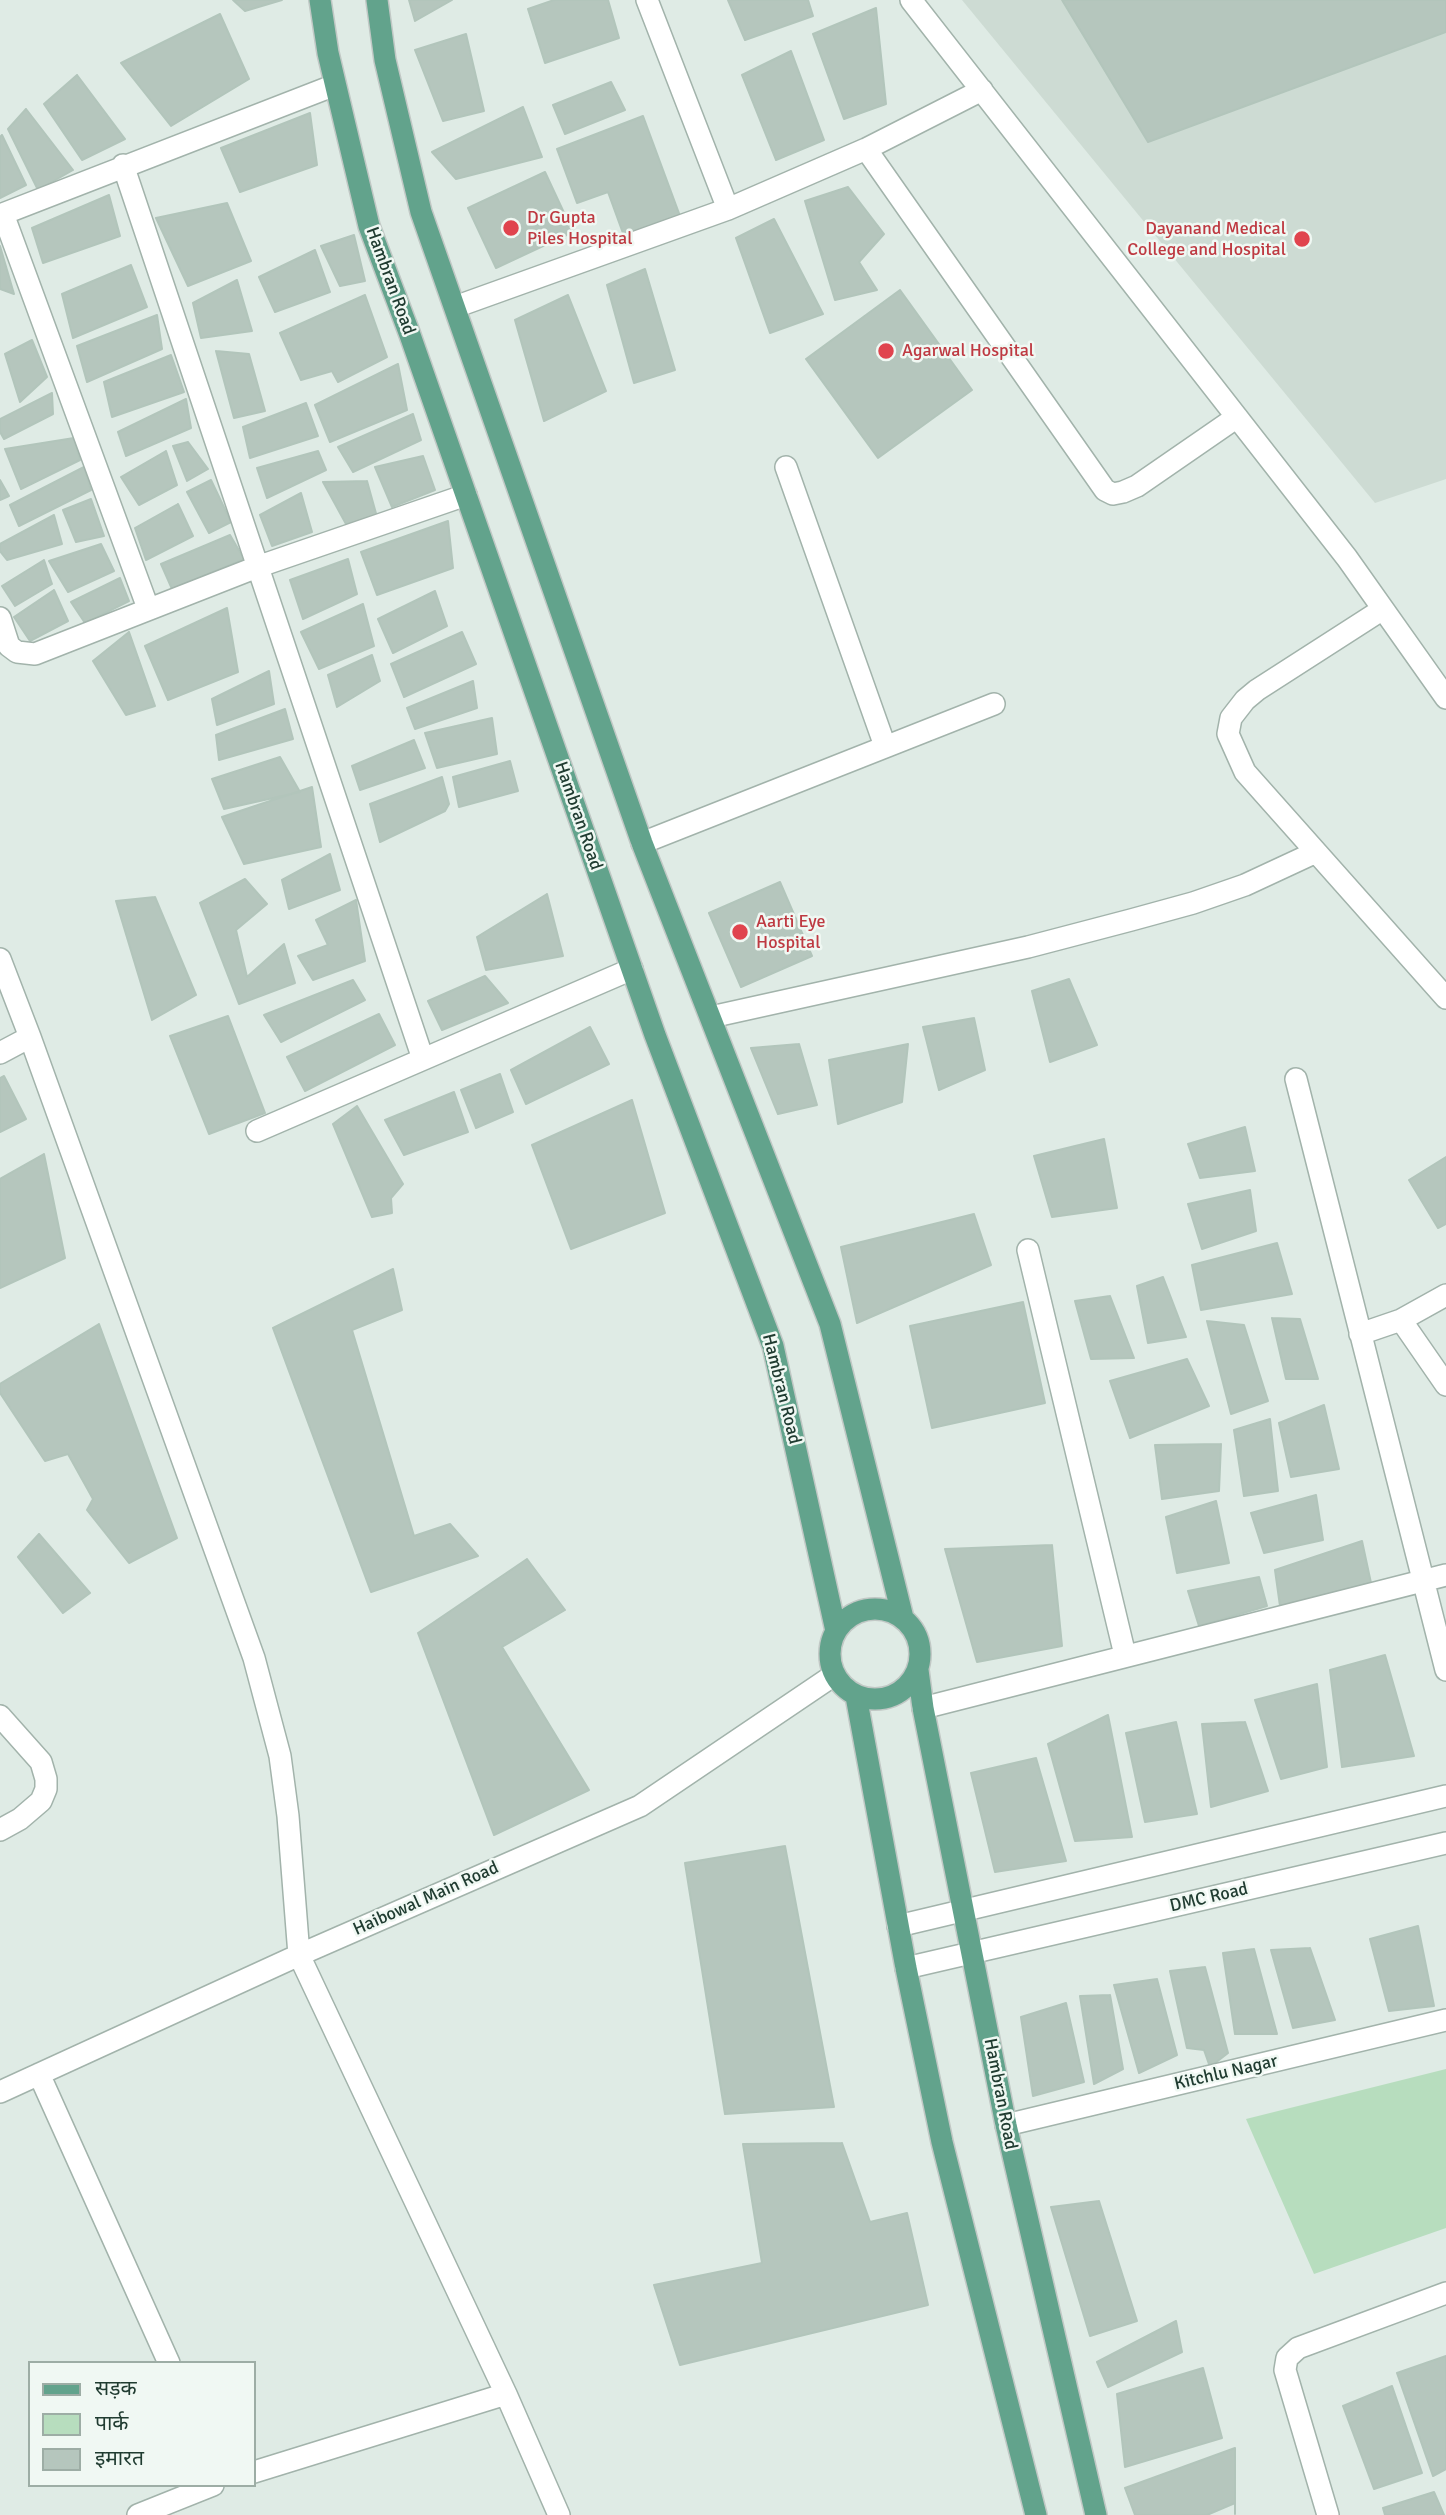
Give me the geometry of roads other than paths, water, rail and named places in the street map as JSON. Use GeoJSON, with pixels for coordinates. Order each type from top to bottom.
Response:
{"type":"FeatureCollection","features":[{"type":"Feature","properties":{"kind":"main road","name":"Hambran Road"},"geometry":{"type":"LineString","coordinates":[[320,0],[335,85],[369,226],[410,335],[632,969],[773,1346],[836,1631]]}},
{"type":"Feature","properties":{"kind":"main road"},"geometry":{"type":"LineString","coordinates":[[377,0],[385,60],[421,212],[642,843],[830,1324],[903,1618]]}},
{"type":"Feature","properties":{"kind":"main road"},"geometry":{"type":"LineString","coordinates":[[859,1611],[890,1611],[903,1618],[913,1628],[921,1656],[911,1683],[900,1694],[886,1699],[870,1700],[856,1696],[834,1675],[830,1660],[836,1631],[846,1619],[859,1611]]}},
{"type":"Feature","properties":{"kind":"main road","name":"Hambran Road"},"geometry":{"type":"LineString","coordinates":[[918,1670],[923,1708],[1006,2125],[1096,2515]]}},
{"type":"Feature","properties":{"kind":"main road"},"geometry":{"type":"LineString","coordinates":[[856,1696],[906,1968],[942,2142],[1036,2515]]}},
{"type":"Feature","properties":{"kind":"street"},"geometry":{"type":"LineString","coordinates":[[647,0],[728,209]]}},
{"type":"Feature","properties":{"kind":"street"},"geometry":{"type":"LineString","coordinates":[[911,0],[1347,558],[1446,698]]}},
{"type":"Feature","properties":{"kind":"street"},"geometry":{"type":"LineString","coordinates":[[148,608],[1,215],[123,165],[335,85]]}},
{"type":"Feature","properties":{"kind":"street"},"geometry":{"type":"LineString","coordinates":[[455,307],[728,209],[866,149],[982,90]]}},
{"type":"Feature","properties":{"kind":"street"},"geometry":{"type":"LineString","coordinates":[[866,149],[1105,490],[1113,494],[1137,486],[1237,417]]}},
{"type":"Feature","properties":{"kind":"street"},"geometry":{"type":"LineString","coordinates":[[123,165],[423,1059]]}},
{"type":"Feature","properties":{"kind":"street"},"geometry":{"type":"LineString","coordinates":[[786,467],[885,746]]}},
{"type":"Feature","properties":{"kind":"street"},"geometry":{"type":"LineString","coordinates":[[0,618],[9,646],[17,652],[35,654],[257,567],[466,495]]}},
{"type":"Feature","properties":{"kind":"street"},"geometry":{"type":"LineString","coordinates":[[1383,609],[1257,690],[1231,718],[1227,734],[1245,772],[1446,998]]}},
{"type":"Feature","properties":{"kind":"street"},"geometry":{"type":"LineString","coordinates":[[642,843],[994,704]]}},
{"type":"Feature","properties":{"kind":"street"},"geometry":{"type":"LineString","coordinates":[[711,1017],[1028,947],[1131,920],[1245,885],[1316,852]]}},
{"type":"Feature","properties":{"kind":"street"},"geometry":{"type":"LineString","coordinates":[[0,959],[254,1658],[280,1756],[288,1816],[299,1955],[506,2394],[559,2515]]}},
{"type":"Feature","properties":{"kind":"street"},"geometry":{"type":"LineString","coordinates":[[257,1131],[632,969]]}},
{"type":"Feature","properties":{"kind":"street"},"geometry":{"type":"LineString","coordinates":[[0,1053],[30,1037]]}},
{"type":"Feature","properties":{"kind":"street"},"geometry":{"type":"LineString","coordinates":[[1296,1079],[1446,1670]]}},
{"type":"Feature","properties":{"kind":"street"},"geometry":{"type":"LineString","coordinates":[[1028,1250],[1125,1655]]}},
{"type":"Feature","properties":{"kind":"street"},"geometry":{"type":"LineString","coordinates":[[1360,1334],[1401,1320],[1446,1295]]}},
{"type":"Feature","properties":{"kind":"street"},"geometry":{"type":"LineString","coordinates":[[1401,1320],[1446,1385]]}},
{"type":"Feature","properties":{"kind":"street"},"geometry":{"type":"LineString","coordinates":[[923,1708],[1446,1575]]}},
{"type":"Feature","properties":{"kind":"street","name":"Haibowal Main Road"},"geometry":{"type":"LineString","coordinates":[[0,2092],[299,1955],[640,1805],[834,1675]]}},
{"type":"Feature","properties":{"kind":"street"},"geometry":{"type":"LineString","coordinates":[[0,1716],[41,1762],[47,1779],[46,1789],[35,1808],[0,1830]]}},
{"type":"Feature","properties":{"kind":"street"},"geometry":{"type":"LineString","coordinates":[[898,1926],[1446,1796]]}},
{"type":"Feature","properties":{"kind":"street","name":"DMC Road"},"geometry":{"type":"LineString","coordinates":[[906,1968],[1446,1843]]}},
{"type":"Feature","properties":{"kind":"street","name":"Kitchlu Nagar"},"geometry":{"type":"LineString","coordinates":[[1006,2125],[1446,2020]]}},
{"type":"Feature","properties":{"kind":"street"},"geometry":{"type":"LineString","coordinates":[[39,2074],[168,2361]]}},
{"type":"Feature","properties":{"kind":"street"},"geometry":{"type":"LineString","coordinates":[[1328,2515],[1285,2370],[1287,2358],[1298,2348],[1446,2292]]}},
{"type":"Feature","properties":{"kind":"street"},"geometry":{"type":"LineString","coordinates":[[256,2471],[506,2394]]}},
{"type":"Feature","properties":{"kind":"street"},"geometry":{"type":"LineString","coordinates":[[138,2515],[208,2487]]}},
{"type":"Feature","properties":{"kind":"place","name":"Dr Gupta Piles Hospital"},"geometry":{"type":"Point","coordinates":[511,228]}},
{"type":"Feature","properties":{"kind":"place","name":"Dayanand Medical College and Hospital"},"geometry":{"type":"Point","coordinates":[1302,239]}},
{"type":"Feature","properties":{"kind":"place","name":"Agarwal Hospital"},"geometry":{"type":"Point","coordinates":[886,351]}},
{"type":"Feature","properties":{"kind":"place","name":"Aarti Eye Hospital"},"geometry":{"type":"Point","coordinates":[740,932]}}]}
